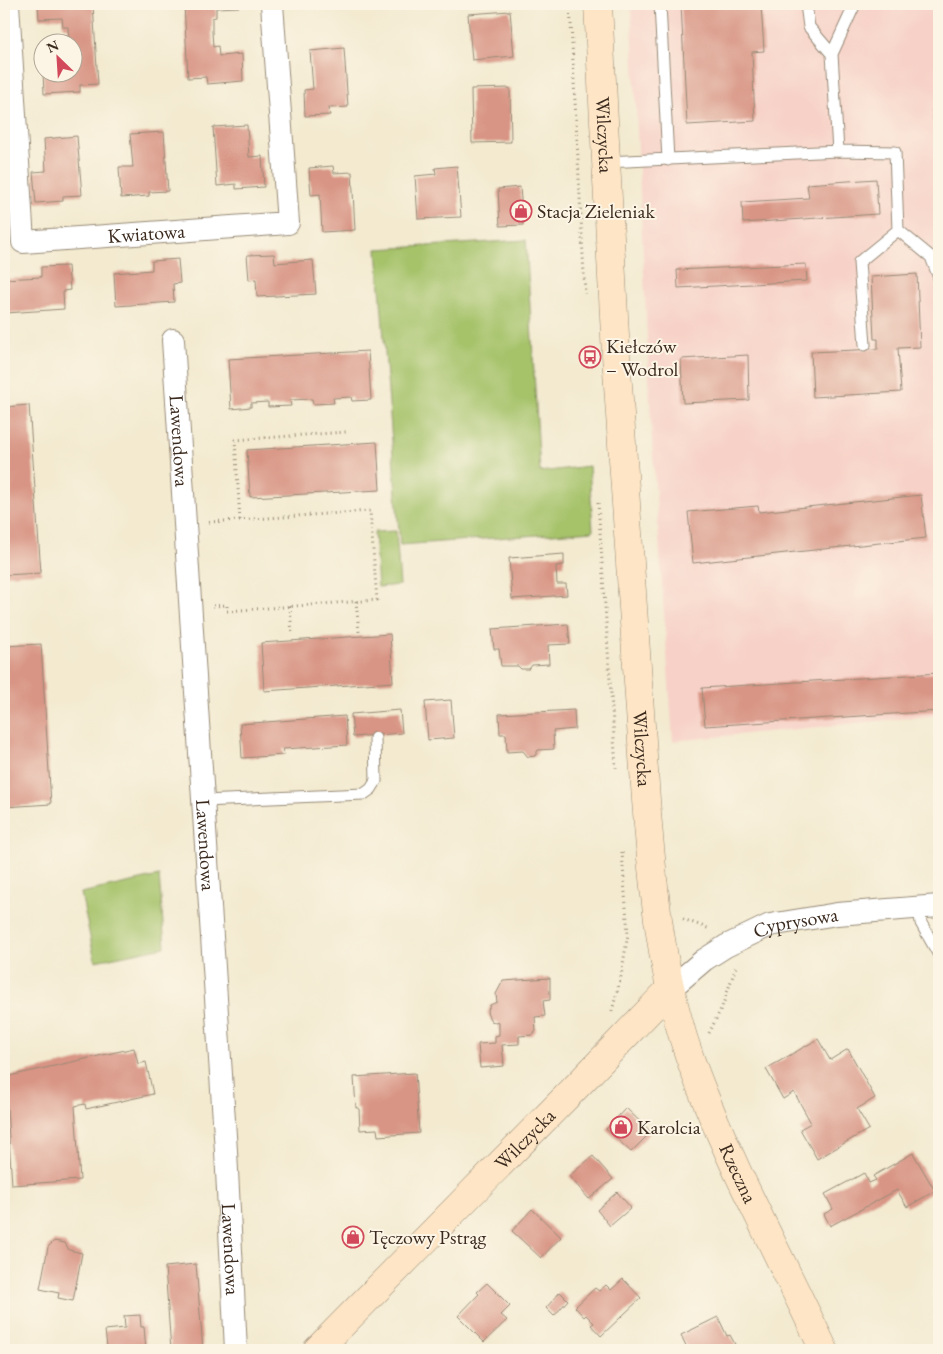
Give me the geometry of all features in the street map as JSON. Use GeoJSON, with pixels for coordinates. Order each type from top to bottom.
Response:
{"type":"FeatureCollection","features":[{"type":"Feature","properties":{"kind":"street","name":"Kwiatowa"},"geometry":{"type":"LineString","coordinates":[[8,4],[23,242],[288,223],[272,4]]}},
{"type":"Feature","properties":{"kind":"street","name":"Wilczycka"},"geometry":{"type":"LineString","coordinates":[[317,1350],[670,989],[658,918],[646,800],[616,356],[598,4]]}},
{"type":"Feature","properties":{"kind":"street","name":"Lawendowa"},"geometry":{"type":"LineString","coordinates":[[173,340],[226,1151],[236,1350]]}},
{"type":"Feature","properties":{"kind":"street","name":"Cyprysowa"},"geometry":{"type":"LineString","coordinates":[[670,989],[704,960],[726,946],[770,925],[837,914],[929,907]]}},
{"type":"Feature","properties":{"kind":"street","name":"Rzeczna"},"geometry":{"type":"LineString","coordinates":[[670,989],[690,1060],[710,1111],[824,1350]]}},
{"type":"Feature","properties":{"kind":"lane"},"geometry":{"type":"LineString","coordinates":[[660,4],[668,160]]}},
{"type":"Feature","properties":{"kind":"lane"},"geometry":{"type":"LineString","coordinates":[[806,4],[809,27],[832,54]]}},
{"type":"Feature","properties":{"kind":"lane"},"geometry":{"type":"LineString","coordinates":[[838,151],[832,54],[855,4]]}},
{"type":"Feature","properties":{"kind":"lane"},"geometry":{"type":"LineString","coordinates":[[606,162],[838,151],[895,152],[898,230],[931,257],[939,278]]}},
{"type":"Feature","properties":{"kind":"lane"},"geometry":{"type":"LineString","coordinates":[[865,345],[859,262],[898,230]]}},
{"type":"Feature","properties":{"kind":"lane"},"geometry":{"type":"LineString","coordinates":[[203,801],[364,794],[371,789],[376,781],[375,738]]}},
{"type":"Feature","properties":{"kind":"lane"},"geometry":{"type":"LineString","coordinates":[[929,907],[922,924],[939,955]]}},
{"type":"Feature","properties":{"kind":"path"},"geometry":{"type":"LineString","coordinates":[[570,4],[585,298]]}},
{"type":"Feature","properties":{"kind":"path"},"geometry":{"type":"LineString","coordinates":[[240,520],[234,440],[346,432]]}},
{"type":"Feature","properties":{"kind":"path"},"geometry":{"type":"LineString","coordinates":[[598,497],[616,776]]}},
{"type":"Feature","properties":{"kind":"path"},"geometry":{"type":"LineString","coordinates":[[185,523],[370,511],[377,600],[227,611],[227,605],[190,608]]}},
{"type":"Feature","properties":{"kind":"path"},"geometry":{"type":"LineString","coordinates":[[356,601],[359,632]]}},
{"type":"Feature","properties":{"kind":"path"},"geometry":{"type":"LineString","coordinates":[[290,606],[292,635]]}},
{"type":"Feature","properties":{"kind":"path"},"geometry":{"type":"LineString","coordinates":[[611,1016],[621,976],[628,934],[622,844]]}},
{"type":"Feature","properties":{"kind":"shaded area"},"geometry":{"type":"Polygon","coordinates":[[[631,4],[939,4],[939,715],[673,741],[652,441],[631,4]]]}},
{"type":"Feature","properties":{"kind":"green space"},"geometry":{"type":"Polygon","coordinates":[[[526,240],[540,472],[589,466],[593,531],[400,545],[377,249],[526,240]]]}},
{"type":"Feature","properties":{"kind":"green space"},"geometry":{"type":"Polygon","coordinates":[[[396,531],[400,585],[378,587],[374,532],[396,531]]]}},
{"type":"Feature","properties":{"kind":"green space"},"geometry":{"type":"Polygon","coordinates":[[[159,876],[165,947],[95,961],[81,893],[159,876]]]}},
{"type":"Feature","properties":{"kind":"building"},"geometry":{"type":"Polygon","coordinates":[[[38,4],[93,4],[98,84],[80,85],[80,92],[44,94],[43,82],[82,82],[82,32],[68,32],[68,27],[63,27],[62,18],[39,19],[38,4]]]}},
{"type":"Feature","properties":{"kind":"building"},"geometry":{"type":"Polygon","coordinates":[[[184,4],[238,4],[239,7],[216,8],[216,17],[212,18],[212,32],[213,47],[218,46],[219,56],[242,54],[243,81],[207,84],[206,77],[188,78],[184,4]]]}},
{"type":"Feature","properties":{"kind":"building"},"geometry":{"type":"Polygon","coordinates":[[[681,4],[761,4],[764,51],[752,52],[755,121],[687,125],[681,4]]]}},
{"type":"Feature","properties":{"kind":"building"},"geometry":{"type":"Polygon","coordinates":[[[510,11],[514,56],[472,60],[468,14],[510,11]]]}},
{"type":"Feature","properties":{"kind":"building"},"geometry":{"type":"Polygon","coordinates":[[[344,48],[348,107],[329,108],[330,115],[305,116],[304,90],[313,89],[310,51],[344,48]]]}},
{"type":"Feature","properties":{"kind":"building"},"geometry":{"type":"Polygon","coordinates":[[[510,88],[511,142],[472,143],[471,89],[510,88]]]}},
{"type":"Feature","properties":{"kind":"building"},"geometry":{"type":"Polygon","coordinates":[[[933,110],[939,110],[939,133],[934,133],[933,110]]]}},
{"type":"Feature","properties":{"kind":"building"},"geometry":{"type":"Polygon","coordinates":[[[247,125],[249,157],[262,156],[264,187],[236,189],[236,184],[217,186],[213,127],[247,125]]]}},
{"type":"Feature","properties":{"kind":"building"},"geometry":{"type":"Polygon","coordinates":[[[164,132],[168,191],[149,192],[149,196],[121,198],[119,167],[133,167],[130,134],[164,132]]]}},
{"type":"Feature","properties":{"kind":"building"},"geometry":{"type":"Polygon","coordinates":[[[77,136],[82,195],[63,196],[63,201],[36,203],[33,172],[46,171],[44,139],[77,136]]]}},
{"type":"Feature","properties":{"kind":"building"},"geometry":{"type":"Polygon","coordinates":[[[333,166],[334,173],[352,172],[355,230],[322,232],[320,194],[311,195],[309,168],[333,166]]]}},
{"type":"Feature","properties":{"kind":"building"},"geometry":{"type":"Polygon","coordinates":[[[457,166],[461,217],[418,219],[415,176],[436,174],[435,168],[457,166]]]}},
{"type":"Feature","properties":{"kind":"building"},"geometry":{"type":"Polygon","coordinates":[[[876,179],[878,214],[743,223],[742,202],[809,198],[807,184],[876,179]]]}},
{"type":"Feature","properties":{"kind":"building"},"geometry":{"type":"Polygon","coordinates":[[[520,187],[523,225],[500,226],[498,189],[520,187]]]}},
{"type":"Feature","properties":{"kind":"building"},"geometry":{"type":"Polygon","coordinates":[[[274,254],[275,263],[313,260],[316,294],[257,297],[256,279],[249,280],[247,255],[274,254]]]}},
{"type":"Feature","properties":{"kind":"building"},"geometry":{"type":"Polygon","coordinates":[[[178,259],[180,283],[173,284],[174,302],[116,306],[114,273],[152,270],[152,261],[178,259]]]}},
{"type":"Feature","properties":{"kind":"building"},"geometry":{"type":"Polygon","coordinates":[[[806,264],[807,281],[678,288],[677,270],[806,264]]]}},
{"type":"Feature","properties":{"kind":"building"},"geometry":{"type":"Polygon","coordinates":[[[68,266],[70,290],[63,291],[64,309],[6,313],[4,279],[41,277],[41,267],[68,266]]]}},
{"type":"Feature","properties":{"kind":"building"},"geometry":{"type":"Polygon","coordinates":[[[917,274],[920,347],[898,348],[901,392],[813,397],[811,352],[878,349],[878,339],[874,339],[871,277],[917,274]]]}},
{"type":"Feature","properties":{"kind":"building"},"geometry":{"type":"Polygon","coordinates":[[[368,351],[371,400],[352,401],[351,397],[333,398],[334,403],[313,404],[312,399],[290,400],[291,406],[268,407],[268,402],[251,403],[251,407],[231,409],[228,359],[368,351]]]}},
{"type":"Feature","properties":{"kind":"building"},"geometry":{"type":"Polygon","coordinates":[[[748,355],[749,400],[683,403],[681,359],[748,355]]]}},
{"type":"Feature","properties":{"kind":"building"},"geometry":{"type":"Polygon","coordinates":[[[29,405],[41,573],[4,575],[4,407],[29,405]]]}},
{"type":"Feature","properties":{"kind":"building"},"geometry":{"type":"Polygon","coordinates":[[[377,442],[380,490],[250,497],[247,450],[377,442]]]}},
{"type":"Feature","properties":{"kind":"building"},"geometry":{"type":"Polygon","coordinates":[[[921,495],[926,538],[693,563],[688,512],[758,506],[759,512],[921,495]]]}},
{"type":"Feature","properties":{"kind":"building"},"geometry":{"type":"Polygon","coordinates":[[[564,554],[564,565],[556,566],[557,584],[566,584],[567,595],[512,599],[509,558],[564,554]]]}},
{"type":"Feature","properties":{"kind":"building"},"geometry":{"type":"Polygon","coordinates":[[[568,624],[570,644],[548,645],[549,664],[532,665],[529,669],[521,669],[518,666],[501,666],[499,649],[494,649],[492,629],[568,624]]]}},
{"type":"Feature","properties":{"kind":"building"},"geometry":{"type":"Polygon","coordinates":[[[390,634],[393,682],[264,691],[261,643],[390,634]]]}},
{"type":"Feature","properties":{"kind":"building"},"geometry":{"type":"Polygon","coordinates":[[[41,644],[51,804],[4,807],[4,646],[41,644]]]}},
{"type":"Feature","properties":{"kind":"building"},"geometry":{"type":"Polygon","coordinates":[[[939,673],[939,711],[705,726],[702,688],[939,673]]]}},
{"type":"Feature","properties":{"kind":"building"},"geometry":{"type":"Polygon","coordinates":[[[451,700],[454,738],[428,740],[425,702],[451,700]]]}},
{"type":"Feature","properties":{"kind":"building"},"geometry":{"type":"Polygon","coordinates":[[[400,710],[402,733],[353,737],[351,714],[400,710]]]}},
{"type":"Feature","properties":{"kind":"building"},"geometry":{"type":"Polygon","coordinates":[[[574,710],[575,729],[553,731],[554,749],[538,750],[535,756],[528,757],[523,751],[507,752],[506,734],[500,734],[499,714],[574,710]]]}},
{"type":"Feature","properties":{"kind":"building"},"geometry":{"type":"Polygon","coordinates":[[[345,716],[347,745],[283,749],[284,755],[242,758],[240,724],[345,716]]]}},
{"type":"Feature","properties":{"kind":"building"},"geometry":{"type":"Polygon","coordinates":[[[550,978],[550,1000],[543,1001],[545,1016],[535,1017],[536,1031],[532,1035],[519,1036],[519,1044],[502,1045],[504,1066],[480,1068],[478,1044],[495,1043],[495,1036],[499,1035],[499,1023],[491,1021],[487,1013],[490,1005],[497,1002],[496,994],[503,981],[550,978]]]}},
{"type":"Feature","properties":{"kind":"building"},"geometry":{"type":"Polygon","coordinates":[[[818,1039],[830,1060],[848,1049],[875,1098],[857,1109],[869,1129],[817,1159],[800,1129],[811,1123],[794,1092],[783,1099],[766,1069],[818,1039]]]}},
{"type":"Feature","properties":{"kind":"building"},"geometry":{"type":"Polygon","coordinates":[[[134,1048],[138,1064],[146,1062],[153,1094],[86,1109],[85,1104],[75,1106],[80,1180],[12,1185],[5,1077],[134,1048]]]}},
{"type":"Feature","properties":{"kind":"building"},"geometry":{"type":"Polygon","coordinates":[[[415,1073],[419,1133],[378,1136],[377,1129],[360,1130],[354,1077],[415,1073]]]}},
{"type":"Feature","properties":{"kind":"building"},"geometry":{"type":"Polygon","coordinates":[[[626,1108],[651,1132],[631,1152],[606,1129],[626,1108]]]}},
{"type":"Feature","properties":{"kind":"building"},"geometry":{"type":"Polygon","coordinates":[[[913,1153],[935,1191],[907,1207],[897,1190],[830,1226],[824,1214],[833,1209],[825,1194],[864,1173],[869,1183],[876,1180],[873,1176],[913,1153]]]}},
{"type":"Feature","properties":{"kind":"building"},"geometry":{"type":"Polygon","coordinates":[[[593,1156],[613,1179],[589,1199],[569,1176],[593,1156]]]}},
{"type":"Feature","properties":{"kind":"building"},"geometry":{"type":"Polygon","coordinates":[[[617,1192],[631,1208],[610,1226],[597,1210],[617,1192]]]}},
{"type":"Feature","properties":{"kind":"building"},"geometry":{"type":"Polygon","coordinates":[[[532,1209],[561,1237],[541,1258],[512,1231],[532,1209]]]}},
{"type":"Feature","properties":{"kind":"building"},"geometry":{"type":"Polygon","coordinates":[[[54,1241],[65,1243],[69,1250],[82,1253],[73,1301],[58,1298],[59,1293],[40,1289],[48,1247],[54,1241]]]}},
{"type":"Feature","properties":{"kind":"building"},"geometry":{"type":"Polygon","coordinates":[[[196,1264],[203,1350],[171,1350],[165,1267],[196,1264]]]}},
{"type":"Feature","properties":{"kind":"building"},"geometry":{"type":"Polygon","coordinates":[[[623,1279],[641,1298],[601,1336],[591,1325],[594,1323],[586,1315],[584,1317],[575,1307],[595,1288],[599,1291],[606,1285],[611,1290],[623,1279]]]}},
{"type":"Feature","properties":{"kind":"building"},"geometry":{"type":"Polygon","coordinates":[[[487,1283],[510,1306],[501,1315],[507,1320],[484,1342],[458,1316],[479,1294],[477,1292],[487,1283]]]}},
{"type":"Feature","properties":{"kind":"building"},"geometry":{"type":"Polygon","coordinates":[[[560,1292],[568,1300],[554,1316],[546,1308],[560,1292]]]}},
{"type":"Feature","properties":{"kind":"building"},"geometry":{"type":"Polygon","coordinates":[[[140,1315],[141,1327],[144,1327],[146,1350],[110,1350],[110,1347],[107,1347],[105,1330],[125,1328],[124,1316],[140,1315]]]}},
{"type":"Feature","properties":{"kind":"building"},"geometry":{"type":"Polygon","coordinates":[[[718,1317],[727,1336],[730,1335],[738,1350],[688,1350],[681,1335],[718,1317]]]}},
{"type":"Feature","properties":{"kind":"place","name":"Stacja Zieleniak"},"geometry":{"type":"Point","coordinates":[521,211]}},
{"type":"Feature","properties":{"kind":"place","name":"Kiełczów – Wodrol"},"geometry":{"type":"Point","coordinates":[590,357]}},
{"type":"Feature","properties":{"kind":"place","name":"Karolcia"},"geometry":{"type":"Point","coordinates":[621,1127]}},
{"type":"Feature","properties":{"kind":"place","name":"Tęczowy Pstrąg"},"geometry":{"type":"Point","coordinates":[353,1237]}}]}
